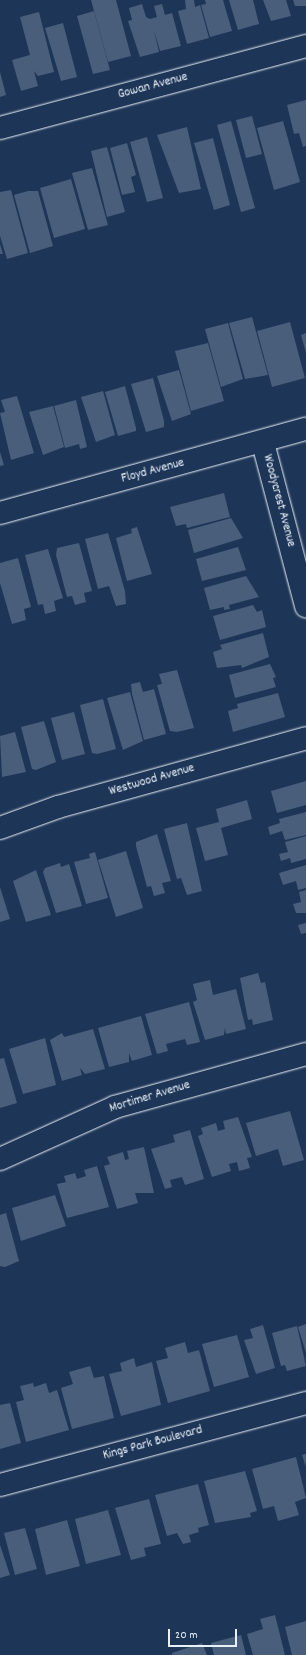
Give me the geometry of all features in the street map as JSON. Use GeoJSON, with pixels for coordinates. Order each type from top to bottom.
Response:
{"type":"FeatureCollection","features":[{"type":"Feature","properties":{"kind":"street","name":"Gowan Avenue"},"geometry":{"type":"LineString","coordinates":[[0,128],[306,46]]}},
{"type":"Feature","properties":{"kind":"street","name":"Floyd Avenue"},"geometry":{"type":"LineString","coordinates":[[0,513],[263,443],[306,429]]}},
{"type":"Feature","properties":{"kind":"street","name":"Woodycrest Avenue"},"geometry":{"type":"LineString","coordinates":[[263,443],[306,606]]}},
{"type":"Feature","properties":{"kind":"street","name":"Westwood Avenue"},"geometry":{"type":"LineString","coordinates":[[0,828],[58,807],[306,738]]}},
{"type":"Feature","properties":{"kind":"street","name":"Mortimer Avenue"},"geometry":{"type":"LineString","coordinates":[[0,1159],[115,1107],[306,1054]]}},
{"type":"Feature","properties":{"kind":"street","name":"Kings Park Boulevard"},"geometry":{"type":"LineString","coordinates":[[0,1485],[306,1403]]}},
{"type":"Feature","properties":{"kind":"building"},"geometry":{"type":"Polygon","coordinates":[[[91,0],[116,0],[131,56],[108,62],[91,0]]]}},
{"type":"Feature","properties":{"kind":"building"},"geometry":{"type":"Polygon","coordinates":[[[185,0],[194,0],[195,7],[200,5],[209,38],[187,44],[178,11],[186,9],[185,0]]]}},
{"type":"Feature","properties":{"kind":"building"},"geometry":{"type":"Polygon","coordinates":[[[205,0],[223,0],[232,31],[210,37],[201,5],[206,4],[205,0]]]}},
{"type":"Feature","properties":{"kind":"building"},"geometry":{"type":"Polygon","coordinates":[[[229,0],[253,0],[259,24],[238,30],[229,0]]]}},
{"type":"Feature","properties":{"kind":"building"},"geometry":{"type":"Polygon","coordinates":[[[263,0],[286,0],[291,16],[271,21],[263,0]]]}},
{"type":"Feature","properties":{"kind":"building"},"geometry":{"type":"Polygon","coordinates":[[[293,0],[306,0],[306,6],[295,6],[293,0]]]}},
{"type":"Feature","properties":{"kind":"building"},"geometry":{"type":"Polygon","coordinates":[[[142,4],[146,17],[150,19],[157,17],[154,6],[162,4],[165,15],[172,13],[181,46],[160,51],[154,30],[159,52],[140,57],[128,21],[132,20],[129,8],[142,4]]]}},
{"type":"Feature","properties":{"kind":"building"},"geometry":{"type":"Polygon","coordinates":[[[94,11],[110,70],[93,74],[77,16],[94,11]]]}},
{"type":"Feature","properties":{"kind":"building"},"geometry":{"type":"Polygon","coordinates":[[[39,12],[54,72],[38,76],[34,71],[38,86],[21,91],[12,60],[30,55],[20,17],[39,12]]]}},
{"type":"Feature","properties":{"kind":"building"},"geometry":{"type":"Polygon","coordinates":[[[63,23],[77,77],[61,81],[45,28],[63,23]]]}},
{"type":"Feature","properties":{"kind":"building"},"geometry":{"type":"Polygon","coordinates":[[[0,72],[6,95],[0,97],[0,72]]]}},
{"type":"Feature","properties":{"kind":"building"},"geometry":{"type":"Polygon","coordinates":[[[306,100],[306,146],[303,147],[299,133],[294,134],[287,105],[306,100]]]}},
{"type":"Feature","properties":{"kind":"building"},"geometry":{"type":"Polygon","coordinates":[[[252,116],[262,154],[246,158],[236,120],[252,116]]]}},
{"type":"Feature","properties":{"kind":"building"},"geometry":{"type":"Polygon","coordinates":[[[231,121],[255,208],[241,212],[217,125],[231,121]]]}},
{"type":"Feature","properties":{"kind":"building"},"geometry":{"type":"Polygon","coordinates":[[[283,121],[300,182],[274,190],[257,128],[283,121]]]}},
{"type":"Feature","properties":{"kind":"building"},"geometry":{"type":"Polygon","coordinates":[[[187,127],[201,189],[179,193],[157,135],[187,127]]]}},
{"type":"Feature","properties":{"kind":"building"},"geometry":{"type":"Polygon","coordinates":[[[147,137],[163,198],[147,202],[130,142],[147,137]]]}},
{"type":"Feature","properties":{"kind":"building"},"geometry":{"type":"Polygon","coordinates":[[[213,138],[230,205],[214,210],[194,143],[213,138]]]}},
{"type":"Feature","properties":{"kind":"building"},"geometry":{"type":"Polygon","coordinates":[[[127,143],[136,175],[131,177],[135,192],[122,195],[110,148],[127,143]]]}},
{"type":"Feature","properties":{"kind":"building"},"geometry":{"type":"Polygon","coordinates":[[[107,147],[125,212],[107,217],[91,151],[107,147]]]}},
{"type":"Feature","properties":{"kind":"building"},"geometry":{"type":"Polygon","coordinates":[[[92,168],[108,225],[88,230],[72,173],[92,168]]]}},
{"type":"Feature","properties":{"kind":"building"},"geometry":{"type":"Polygon","coordinates":[[[71,179],[85,229],[54,238],[40,188],[71,179]]]}},
{"type":"Feature","properties":{"kind":"building"},"geometry":{"type":"Polygon","coordinates":[[[11,190],[28,253],[7,259],[0,236],[0,192],[11,190]]]}},
{"type":"Feature","properties":{"kind":"building"},"geometry":{"type":"Polygon","coordinates":[[[28,191],[38,191],[53,246],[30,253],[14,195],[28,191]]]}},
{"type":"Feature","properties":{"kind":"building"},"geometry":{"type":"Polygon","coordinates":[[[0,244],[3,254],[0,254],[0,244]]]}},
{"type":"Feature","properties":{"kind":"building"},"geometry":{"type":"Polygon","coordinates":[[[252,317],[268,375],[245,379],[229,323],[252,317]]]}},
{"type":"Feature","properties":{"kind":"building"},"geometry":{"type":"Polygon","coordinates":[[[290,322],[305,378],[272,387],[257,331],[290,322]]]}},
{"type":"Feature","properties":{"kind":"building"},"geometry":{"type":"Polygon","coordinates":[[[228,323],[243,379],[221,387],[205,329],[228,323]]]}},
{"type":"Feature","properties":{"kind":"building"},"geometry":{"type":"Polygon","coordinates":[[[306,333],[306,353],[301,335],[306,333]]]}},
{"type":"Feature","properties":{"kind":"building"},"geometry":{"type":"Polygon","coordinates":[[[208,343],[224,401],[191,411],[175,351],[208,343]]]}},
{"type":"Feature","properties":{"kind":"building"},"geometry":{"type":"Polygon","coordinates":[[[179,370],[191,414],[172,421],[157,376],[179,370]]]}},
{"type":"Feature","properties":{"kind":"building"},"geometry":{"type":"Polygon","coordinates":[[[153,378],[164,421],[164,427],[146,432],[131,384],[153,378]]]}},
{"type":"Feature","properties":{"kind":"building"},"geometry":{"type":"Polygon","coordinates":[[[125,386],[136,431],[118,436],[105,392],[125,386]]]}},
{"type":"Feature","properties":{"kind":"building"},"geometry":{"type":"Polygon","coordinates":[[[103,391],[115,435],[96,442],[81,397],[103,391]]]}},
{"type":"Feature","properties":{"kind":"building"},"geometry":{"type":"Polygon","coordinates":[[[17,396],[34,453],[11,460],[0,413],[5,412],[1,400],[17,396]]]}},
{"type":"Feature","properties":{"kind":"building"},"geometry":{"type":"Polygon","coordinates":[[[76,400],[87,447],[80,449],[79,444],[65,448],[54,406],[76,400]]]}},
{"type":"Feature","properties":{"kind":"building"},"geometry":{"type":"Polygon","coordinates":[[[53,406],[64,447],[43,455],[29,412],[53,406]]]}},
{"type":"Feature","properties":{"kind":"building"},"geometry":{"type":"Polygon","coordinates":[[[0,452],[4,465],[0,466],[0,452]]]}},
{"type":"Feature","properties":{"kind":"building"},"geometry":{"type":"Polygon","coordinates":[[[224,493],[230,517],[187,528],[186,524],[176,526],[170,507],[224,493]]]}},
{"type":"Feature","properties":{"kind":"building"},"geometry":{"type":"Polygon","coordinates":[[[231,518],[243,538],[194,553],[188,530],[231,518]]]}},
{"type":"Feature","properties":{"kind":"building"},"geometry":{"type":"Polygon","coordinates":[[[137,527],[152,574],[127,581],[116,538],[132,533],[131,529],[137,527]]]}},
{"type":"Feature","properties":{"kind":"building"},"geometry":{"type":"Polygon","coordinates":[[[108,533],[125,591],[126,604],[116,606],[109,586],[98,589],[85,539],[108,533]]]}},
{"type":"Feature","properties":{"kind":"building"},"geometry":{"type":"Polygon","coordinates":[[[79,543],[92,591],[84,593],[86,602],[75,605],[72,596],[67,597],[56,555],[57,548],[79,543]]]}},
{"type":"Feature","properties":{"kind":"building"},"geometry":{"type":"Polygon","coordinates":[[[238,547],[246,570],[202,581],[196,559],[238,547]]]}},
{"type":"Feature","properties":{"kind":"building"},"geometry":{"type":"Polygon","coordinates":[[[48,549],[63,598],[54,601],[56,611],[45,614],[43,604],[38,605],[25,555],[48,549]]]}},
{"type":"Feature","properties":{"kind":"building"},"geometry":{"type":"Polygon","coordinates":[[[18,558],[31,607],[24,609],[26,620],[12,624],[0,583],[0,563],[18,558]]]}},
{"type":"Feature","properties":{"kind":"building"},"geometry":{"type":"Polygon","coordinates":[[[246,576],[259,597],[229,605],[230,609],[224,610],[224,607],[210,610],[204,588],[246,576]]]}},
{"type":"Feature","properties":{"kind":"building"},"geometry":{"type":"Polygon","coordinates":[[[253,605],[257,612],[262,610],[266,627],[220,640],[213,616],[253,605]]]}},
{"type":"Feature","properties":{"kind":"building"},"geometry":{"type":"Polygon","coordinates":[[[263,633],[269,657],[242,668],[241,665],[217,668],[213,652],[222,649],[220,645],[263,633]]]}},
{"type":"Feature","properties":{"kind":"building"},"geometry":{"type":"Polygon","coordinates":[[[270,664],[276,677],[273,678],[276,687],[235,698],[229,675],[270,664]]]}},
{"type":"Feature","properties":{"kind":"building"},"geometry":{"type":"Polygon","coordinates":[[[177,670],[194,728],[177,732],[170,731],[157,685],[162,684],[159,674],[177,670]]]}},
{"type":"Feature","properties":{"kind":"building"},"geometry":{"type":"Polygon","coordinates":[[[140,682],[143,692],[154,689],[166,734],[144,740],[132,694],[131,684],[140,682]]]}},
{"type":"Feature","properties":{"kind":"building"},"geometry":{"type":"Polygon","coordinates":[[[130,692],[143,741],[123,750],[107,698],[130,692]]]}},
{"type":"Feature","properties":{"kind":"building"},"geometry":{"type":"Polygon","coordinates":[[[278,693],[285,717],[233,732],[228,711],[238,708],[237,704],[278,693]]]}},
{"type":"Feature","properties":{"kind":"building"},"geometry":{"type":"Polygon","coordinates":[[[103,699],[116,749],[97,754],[92,753],[80,705],[103,699]]]}},
{"type":"Feature","properties":{"kind":"building"},"geometry":{"type":"Polygon","coordinates":[[[74,712],[85,754],[62,760],[51,718],[74,712]]]}},
{"type":"Feature","properties":{"kind":"building"},"geometry":{"type":"Polygon","coordinates":[[[44,721],[56,762],[36,770],[32,769],[21,727],[44,721]]]}},
{"type":"Feature","properties":{"kind":"building"},"geometry":{"type":"Polygon","coordinates":[[[15,732],[26,772],[2,777],[0,736],[15,732]]]}},
{"type":"Feature","properties":{"kind":"building"},"geometry":{"type":"Polygon","coordinates":[[[306,781],[306,805],[277,813],[271,791],[306,781]]]}},
{"type":"Feature","properties":{"kind":"building"},"geometry":{"type":"Polygon","coordinates":[[[247,800],[252,819],[221,828],[228,855],[205,861],[196,828],[219,822],[216,809],[247,800]]]}},
{"type":"Feature","properties":{"kind":"building"},"geometry":{"type":"Polygon","coordinates":[[[306,812],[306,835],[285,840],[282,831],[270,835],[268,827],[280,823],[279,819],[306,812]]]}},
{"type":"Feature","properties":{"kind":"building"},"geometry":{"type":"Polygon","coordinates":[[[187,823],[202,891],[187,895],[181,878],[177,879],[164,829],[187,823]]]}},
{"type":"Feature","properties":{"kind":"building"},"geometry":{"type":"Polygon","coordinates":[[[157,834],[171,881],[162,883],[165,893],[154,896],[151,886],[147,887],[136,842],[157,834]]]}},
{"type":"Feature","properties":{"kind":"building"},"geometry":{"type":"Polygon","coordinates":[[[306,836],[306,859],[291,863],[290,858],[281,861],[279,854],[288,852],[285,842],[306,836]]]}},
{"type":"Feature","properties":{"kind":"building"},"geometry":{"type":"Polygon","coordinates":[[[126,851],[143,908],[116,917],[98,860],[126,851]]]}},
{"type":"Feature","properties":{"kind":"building"},"geometry":{"type":"Polygon","coordinates":[[[95,852],[108,898],[86,904],[74,862],[90,858],[89,854],[95,852]]]}},
{"type":"Feature","properties":{"kind":"building"},"geometry":{"type":"Polygon","coordinates":[[[60,863],[61,867],[69,864],[82,906],[56,913],[43,872],[45,868],[60,863]]]}},
{"type":"Feature","properties":{"kind":"building"},"geometry":{"type":"Polygon","coordinates":[[[306,865],[306,888],[298,890],[296,881],[283,885],[279,873],[306,865]]]}},
{"type":"Feature","properties":{"kind":"building"},"geometry":{"type":"Polygon","coordinates":[[[36,870],[51,915],[26,922],[13,881],[36,870]]]}},
{"type":"Feature","properties":{"kind":"building"},"geometry":{"type":"Polygon","coordinates":[[[0,887],[10,919],[0,922],[0,887]]]}},
{"type":"Feature","properties":{"kind":"building"},"geometry":{"type":"Polygon","coordinates":[[[306,890],[306,913],[296,913],[293,904],[301,902],[299,892],[306,890]]]}},
{"type":"Feature","properties":{"kind":"building"},"geometry":{"type":"Polygon","coordinates":[[[306,923],[306,933],[301,934],[298,925],[306,923]]]}},
{"type":"Feature","properties":{"kind":"building"},"geometry":{"type":"Polygon","coordinates":[[[258,973],[261,983],[265,982],[273,1020],[253,1025],[252,1019],[248,1020],[240,978],[258,973]]]}},
{"type":"Feature","properties":{"kind":"building"},"geometry":{"type":"Polygon","coordinates":[[[210,980],[213,995],[236,989],[246,1029],[226,1034],[225,1028],[224,1035],[205,1040],[193,1002],[197,1000],[193,984],[210,980]]]}},
{"type":"Feature","properties":{"kind":"building"},"geometry":{"type":"Polygon","coordinates":[[[189,1002],[200,1042],[187,1045],[185,1039],[166,1044],[168,1051],[157,1054],[145,1014],[189,1002]]]}},
{"type":"Feature","properties":{"kind":"building"},"geometry":{"type":"Polygon","coordinates":[[[141,1016],[152,1055],[132,1061],[129,1053],[129,1062],[109,1067],[98,1028],[141,1016]]]}},
{"type":"Feature","properties":{"kind":"building"},"geometry":{"type":"Polygon","coordinates":[[[93,1029],[105,1069],[85,1074],[80,1068],[82,1075],[62,1081],[50,1040],[62,1033],[64,1037],[93,1029]]]}},
{"type":"Feature","properties":{"kind":"building"},"geometry":{"type":"Polygon","coordinates":[[[45,1038],[56,1085],[23,1094],[9,1049],[45,1038]]]}},
{"type":"Feature","properties":{"kind":"building"},"geometry":{"type":"Polygon","coordinates":[[[4,1058],[17,1103],[0,1108],[0,1059],[4,1058]]]}},
{"type":"Feature","properties":{"kind":"building"},"geometry":{"type":"Polygon","coordinates":[[[290,1111],[304,1160],[283,1166],[278,1149],[256,1156],[246,1123],[290,1111]]]}},
{"type":"Feature","properties":{"kind":"building"},"geometry":{"type":"Polygon","coordinates":[[[238,1117],[252,1157],[247,1158],[250,1168],[239,1171],[237,1162],[229,1164],[231,1171],[212,1177],[198,1136],[203,1134],[201,1128],[216,1123],[218,1131],[225,1129],[223,1121],[238,1117]]]}},
{"type":"Feature","properties":{"kind":"building"},"geometry":{"type":"Polygon","coordinates":[[[190,1130],[204,1179],[185,1185],[182,1177],[170,1180],[172,1187],[165,1189],[151,1149],[175,1142],[173,1135],[190,1130]]]}},
{"type":"Feature","properties":{"kind":"building"},"geometry":{"type":"Polygon","coordinates":[[[144,1147],[154,1193],[135,1193],[138,1203],[117,1209],[104,1166],[110,1164],[107,1157],[123,1152],[125,1160],[129,1159],[127,1151],[144,1147]]]}},
{"type":"Feature","properties":{"kind":"building"},"geometry":{"type":"Polygon","coordinates":[[[97,1166],[109,1207],[67,1218],[57,1184],[66,1182],[64,1176],[75,1173],[77,1179],[86,1176],[84,1170],[97,1166]]]}},
{"type":"Feature","properties":{"kind":"building"},"geometry":{"type":"Polygon","coordinates":[[[55,1195],[66,1226],[21,1241],[12,1208],[55,1195]]]}},
{"type":"Feature","properties":{"kind":"building"},"geometry":{"type":"Polygon","coordinates":[[[6,1213],[19,1261],[5,1267],[0,1266],[0,1215],[6,1213]]]}},
{"type":"Feature","properties":{"kind":"building"},"geometry":{"type":"Polygon","coordinates":[[[306,1324],[306,1353],[298,1327],[306,1324]]]}},
{"type":"Feature","properties":{"kind":"building"},"geometry":{"type":"Polygon","coordinates":[[[263,1325],[275,1368],[256,1374],[244,1340],[253,1338],[250,1329],[263,1325]]]}},
{"type":"Feature","properties":{"kind":"building"},"geometry":{"type":"Polygon","coordinates":[[[297,1326],[306,1366],[287,1371],[285,1365],[281,1366],[272,1333],[297,1326]]]}},
{"type":"Feature","properties":{"kind":"building"},"geometry":{"type":"Polygon","coordinates":[[[237,1335],[249,1377],[214,1387],[202,1344],[237,1335]]]}},
{"type":"Feature","properties":{"kind":"building"},"geometry":{"type":"Polygon","coordinates":[[[185,1342],[188,1353],[199,1350],[210,1391],[168,1403],[156,1361],[168,1358],[165,1348],[185,1342]]]}},
{"type":"Feature","properties":{"kind":"building"},"geometry":{"type":"Polygon","coordinates":[[[134,1358],[136,1367],[152,1362],[161,1405],[121,1416],[109,1374],[122,1371],[120,1363],[134,1358]]]}},
{"type":"Feature","properties":{"kind":"building"},"geometry":{"type":"Polygon","coordinates":[[[90,1366],[94,1378],[104,1376],[114,1418],[72,1429],[61,1388],[73,1384],[69,1372],[90,1366]]]}},
{"type":"Feature","properties":{"kind":"building"},"geometry":{"type":"Polygon","coordinates":[[[33,1383],[34,1387],[46,1383],[49,1393],[57,1390],[69,1430],[26,1442],[16,1402],[24,1400],[20,1386],[33,1383]]]}},
{"type":"Feature","properties":{"kind":"building"},"geometry":{"type":"Polygon","coordinates":[[[10,1403],[21,1443],[0,1449],[0,1405],[10,1403]]]}},
{"type":"Feature","properties":{"kind":"building"},"geometry":{"type":"Polygon","coordinates":[[[306,1454],[306,1467],[302,1455],[306,1454]]]}},
{"type":"Feature","properties":{"kind":"building"},"geometry":{"type":"Polygon","coordinates":[[[296,1457],[306,1498],[295,1502],[299,1515],[278,1521],[274,1506],[263,1509],[252,1469],[296,1457]]]}},
{"type":"Feature","properties":{"kind":"building"},"geometry":{"type":"Polygon","coordinates":[[[245,1471],[257,1511],[250,1513],[251,1517],[215,1523],[204,1481],[245,1471]]]}},
{"type":"Feature","properties":{"kind":"building"},"geometry":{"type":"Polygon","coordinates":[[[198,1484],[209,1525],[198,1528],[199,1532],[189,1535],[191,1542],[183,1544],[177,1533],[167,1536],[155,1495],[198,1484]]]}},
{"type":"Feature","properties":{"kind":"building"},"geometry":{"type":"Polygon","coordinates":[[[149,1499],[161,1544],[144,1548],[146,1556],[131,1560],[115,1508],[149,1499]]]}},
{"type":"Feature","properties":{"kind":"building"},"geometry":{"type":"Polygon","coordinates":[[[108,1510],[121,1555],[86,1564],[75,1519],[108,1510]]]}},
{"type":"Feature","properties":{"kind":"building"},"geometry":{"type":"Polygon","coordinates":[[[67,1520],[80,1566],[46,1575],[35,1529],[67,1520]]]}},
{"type":"Feature","properties":{"kind":"building"},"geometry":{"type":"Polygon","coordinates":[[[25,1528],[37,1569],[15,1575],[4,1533],[25,1528]]]}},
{"type":"Feature","properties":{"kind":"building"},"geometry":{"type":"Polygon","coordinates":[[[0,1545],[10,1575],[0,1578],[0,1545]]]}},
{"type":"Feature","properties":{"kind":"building"},"geometry":{"type":"Polygon","coordinates":[[[275,1615],[285,1655],[253,1655],[247,1634],[263,1629],[260,1619],[275,1615]]]}},
{"type":"Feature","properties":{"kind":"building"},"geometry":{"type":"Polygon","coordinates":[[[306,1621],[306,1655],[292,1655],[285,1627],[306,1621]]]}},
{"type":"Feature","properties":{"kind":"building"},"geometry":{"type":"Polygon","coordinates":[[[241,1635],[246,1655],[214,1655],[211,1643],[241,1635]]]}},
{"type":"Feature","properties":{"kind":"building"},"geometry":{"type":"Polygon","coordinates":[[[202,1643],[207,1655],[172,1655],[172,1653],[202,1643]]]}}]}
